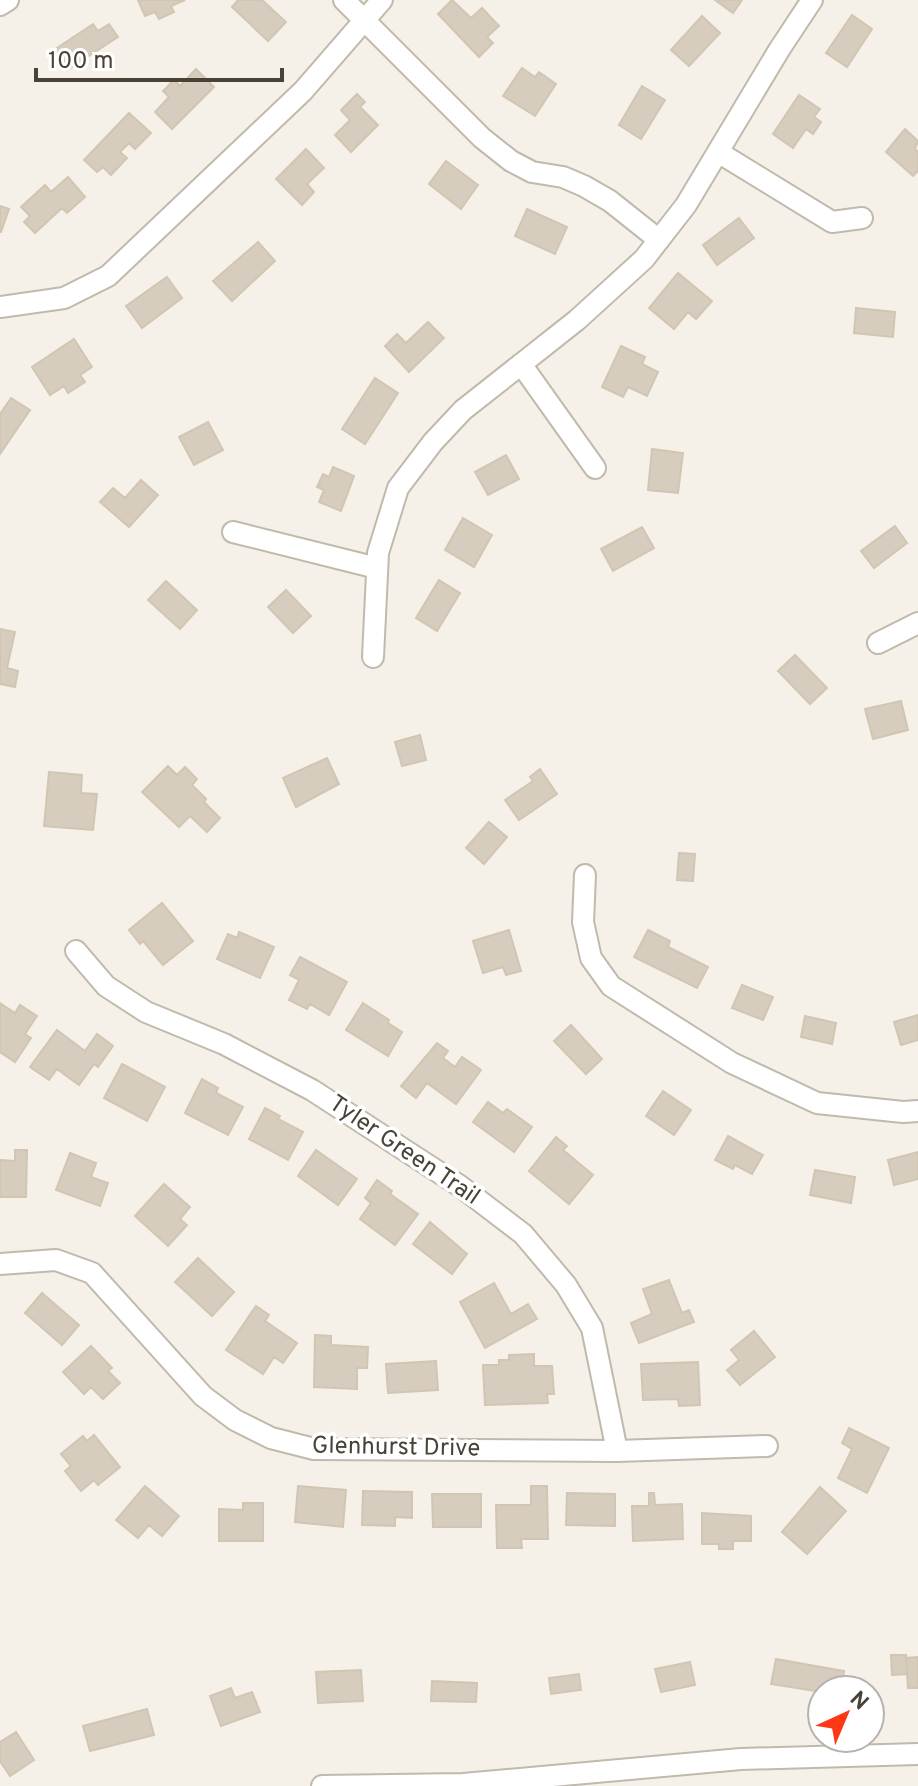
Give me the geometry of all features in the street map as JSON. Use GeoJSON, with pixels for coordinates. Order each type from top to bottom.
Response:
{"type":"FeatureCollection","features":[{"type":"Feature","properties":{"kind":"street"},"geometry":{"type":"LineString","coordinates":[[0,5],[8,0]]}},
{"type":"Feature","properties":{"kind":"street"},"geometry":{"type":"LineString","coordinates":[[344,0],[471,127],[511,161],[532,172],[563,177],[584,186],[610,201],[659,240]]}},
{"type":"Feature","properties":{"kind":"street"},"geometry":{"type":"LineString","coordinates":[[0,307],[64,298],[108,276],[303,91],[382,0]]}},
{"type":"Feature","properties":{"kind":"street"},"geometry":{"type":"LineString","coordinates":[[373,657],[378,553],[398,488],[433,442],[463,410],[599,300],[644,259],[686,205],[812,0]]}},
{"type":"Feature","properties":{"kind":"street"},"geometry":{"type":"LineString","coordinates":[[718,152],[832,222],[862,218]]}},
{"type":"Feature","properties":{"kind":"street"},"geometry":{"type":"LineString","coordinates":[[521,364],[595,468]]}},
{"type":"Feature","properties":{"kind":"street"},"geometry":{"type":"LineString","coordinates":[[233,532],[377,568]]}},
{"type":"Feature","properties":{"kind":"street"},"geometry":{"type":"LineString","coordinates":[[878,643],[918,623]]}},
{"type":"Feature","properties":{"kind":"street"},"geometry":{"type":"LineString","coordinates":[[585,875],[583,922],[591,958],[611,986],[732,1063],[817,1103],[918,1111]]}},
{"type":"Feature","properties":{"kind":"street","name":"Tyler Green Trail"},"geometry":{"type":"LineString","coordinates":[[76,951],[106,986],[146,1012],[224,1044],[312,1090],[460,1186],[523,1234],[566,1285],[592,1328],[617,1451]]}},
{"type":"Feature","properties":{"kind":"street","name":"Glenhurst Drive"},"geometry":{"type":"LineString","coordinates":[[0,1264],[56,1260],[92,1273],[203,1396],[235,1420],[271,1438],[314,1449],[617,1451],[767,1446]]}},
{"type":"Feature","properties":{"kind":"street"},"geometry":{"type":"LineString","coordinates":[[322,1786],[463,1784],[741,1759],[918,1754]]}},
{"type":"Feature","properties":{"kind":"building"},"geometry":{"type":"Polygon","coordinates":[[[138,0],[185,0],[171,6],[174,12],[159,19],[155,12],[145,16],[138,0]]]}},
{"type":"Feature","properties":{"kind":"building"},"geometry":{"type":"Polygon","coordinates":[[[238,0],[262,0],[286,22],[268,41],[232,7],[238,0]]]}},
{"type":"Feature","properties":{"kind":"building"},"geometry":{"type":"Polygon","coordinates":[[[452,0],[471,18],[482,8],[499,26],[487,37],[493,43],[479,57],[438,14],[452,0]]]}},
{"type":"Feature","properties":{"kind":"building"},"geometry":{"type":"Polygon","coordinates":[[[715,0],[742,0],[733,13],[715,0]]]}},
{"type":"Feature","properties":{"kind":"building"},"geometry":{"type":"Polygon","coordinates":[[[852,15],[872,29],[847,67],[826,53],[852,15]]]}},
{"type":"Feature","properties":{"kind":"building"},"geometry":{"type":"Polygon","coordinates":[[[702,16],[720,33],[689,66],[671,50],[702,16]]]}},
{"type":"Feature","properties":{"kind":"building"},"geometry":{"type":"Polygon","coordinates":[[[93,24],[98,31],[109,24],[118,37],[67,70],[54,50],[93,24]]]}},
{"type":"Feature","properties":{"kind":"building"},"geometry":{"type":"Polygon","coordinates":[[[522,68],[535,77],[539,72],[556,84],[535,116],[503,96],[522,68]]]}},
{"type":"Feature","properties":{"kind":"building"},"geometry":{"type":"Polygon","coordinates":[[[196,69],[214,87],[172,129],[155,112],[169,97],[163,91],[174,80],[180,86],[196,69]]]}},
{"type":"Feature","properties":{"kind":"building"},"geometry":{"type":"Polygon","coordinates":[[[642,86],[665,100],[641,139],[619,125],[642,86]]]}},
{"type":"Feature","properties":{"kind":"building"},"geometry":{"type":"Polygon","coordinates":[[[357,94],[365,102],[360,107],[378,125],[351,152],[335,135],[350,120],[341,110],[357,94]]]}},
{"type":"Feature","properties":{"kind":"building"},"geometry":{"type":"Polygon","coordinates":[[[799,95],[820,109],[814,117],[821,122],[813,134],[806,129],[793,148],[773,134],[799,95]]]}},
{"type":"Feature","properties":{"kind":"building"},"geometry":{"type":"Polygon","coordinates":[[[129,113],[151,133],[135,149],[129,143],[120,152],[127,158],[111,175],[103,167],[97,172],[84,160],[129,113]]]}},
{"type":"Feature","properties":{"kind":"building"},"geometry":{"type":"Polygon","coordinates":[[[905,129],[918,141],[915,149],[918,152],[918,171],[913,176],[886,152],[905,129]]]}},
{"type":"Feature","properties":{"kind":"building"},"geometry":{"type":"Polygon","coordinates":[[[306,149],[324,168],[307,184],[314,192],[302,205],[276,179],[306,149]]]}},
{"type":"Feature","properties":{"kind":"building"},"geometry":{"type":"Polygon","coordinates":[[[446,161],[478,185],[461,209],[429,184],[446,161]]]}},
{"type":"Feature","properties":{"kind":"building"},"geometry":{"type":"Polygon","coordinates":[[[68,177],[85,197],[67,213],[62,208],[35,233],[24,222],[30,216],[21,207],[45,185],[51,192],[68,177]]]}},
{"type":"Feature","properties":{"kind":"building"},"geometry":{"type":"Polygon","coordinates":[[[0,206],[9,209],[1,232],[0,232],[0,206]]]}},
{"type":"Feature","properties":{"kind":"building"},"geometry":{"type":"Polygon","coordinates":[[[527,209],[567,227],[555,254],[515,236],[527,209]]]}},
{"type":"Feature","properties":{"kind":"building"},"geometry":{"type":"Polygon","coordinates":[[[739,218],[754,238],[717,265],[703,245],[739,218]]]}},
{"type":"Feature","properties":{"kind":"building"},"geometry":{"type":"Polygon","coordinates":[[[258,242],[275,261],[232,301],[213,281],[258,242]]]}},
{"type":"Feature","properties":{"kind":"building"},"geometry":{"type":"Polygon","coordinates":[[[678,273],[712,301],[696,319],[688,312],[674,329],[649,308],[678,273]]]}},
{"type":"Feature","properties":{"kind":"building"},"geometry":{"type":"Polygon","coordinates":[[[167,277],[182,298],[142,328],[126,306],[167,277]]]}},
{"type":"Feature","properties":{"kind":"building"},"geometry":{"type":"Polygon","coordinates":[[[856,308],[895,312],[893,337],[854,333],[856,308]]]}},
{"type":"Feature","properties":{"kind":"building"},"geometry":{"type":"Polygon","coordinates":[[[428,322],[444,338],[409,372],[385,346],[397,334],[406,343],[428,322]]]}},
{"type":"Feature","properties":{"kind":"building"},"geometry":{"type":"Polygon","coordinates":[[[74,339],[92,367],[80,375],[85,382],[68,393],[64,386],[50,395],[32,367],[74,339]]]}},
{"type":"Feature","properties":{"kind":"building"},"geometry":{"type":"Polygon","coordinates":[[[621,346],[645,357],[642,364],[658,372],[647,396],[628,387],[623,397],[602,387],[621,346]]]}},
{"type":"Feature","properties":{"kind":"building"},"geometry":{"type":"Polygon","coordinates":[[[375,378],[398,393],[365,444],[342,429],[375,378]]]}},
{"type":"Feature","properties":{"kind":"building"},"geometry":{"type":"Polygon","coordinates":[[[11,398],[30,410],[0,454],[0,414],[11,398]]]}},
{"type":"Feature","properties":{"kind":"building"},"geometry":{"type":"Polygon","coordinates":[[[208,422],[223,450],[194,465],[179,437],[208,422]]]}},
{"type":"Feature","properties":{"kind":"building"},"geometry":{"type":"Polygon","coordinates":[[[652,449],[683,453],[678,493],[648,490],[652,449]]]}},
{"type":"Feature","properties":{"kind":"building"},"geometry":{"type":"Polygon","coordinates":[[[506,455],[519,479],[488,495],[475,472],[506,455]]]}},
{"type":"Feature","properties":{"kind":"building"},"geometry":{"type":"Polygon","coordinates":[[[333,467],[354,476],[341,511],[319,502],[324,490],[317,487],[323,474],[329,477],[333,467]]]}},
{"type":"Feature","properties":{"kind":"building"},"geometry":{"type":"Polygon","coordinates":[[[141,480],[158,495],[129,527],[100,502],[113,488],[125,498],[141,480]]]}},
{"type":"Feature","properties":{"kind":"building"},"geometry":{"type":"Polygon","coordinates":[[[463,518],[492,535],[474,567],[445,550],[463,518]]]}},
{"type":"Feature","properties":{"kind":"building"},"geometry":{"type":"Polygon","coordinates":[[[895,526],[907,543],[874,568],[861,551],[895,526]]]}},
{"type":"Feature","properties":{"kind":"building"},"geometry":{"type":"Polygon","coordinates":[[[642,527],[654,548],[613,571],[601,549],[642,527]]]}},
{"type":"Feature","properties":{"kind":"building"},"geometry":{"type":"Polygon","coordinates":[[[439,580],[460,593],[437,631],[416,618],[439,580]]]}},
{"type":"Feature","properties":{"kind":"building"},"geometry":{"type":"Polygon","coordinates":[[[166,581],[197,610],[180,629],[148,600],[166,581]]]}},
{"type":"Feature","properties":{"kind":"building"},"geometry":{"type":"Polygon","coordinates":[[[286,590],[311,616],[293,633],[268,607],[286,590]]]}},
{"type":"Feature","properties":{"kind":"building"},"geometry":{"type":"Polygon","coordinates":[[[0,629],[15,632],[7,668],[18,671],[15,687],[0,684],[0,629]]]}},
{"type":"Feature","properties":{"kind":"building"},"geometry":{"type":"Polygon","coordinates":[[[795,655],[827,688],[810,704],[778,671],[795,655]]]}},
{"type":"Feature","properties":{"kind":"building"},"geometry":{"type":"Polygon","coordinates":[[[901,701],[908,730],[873,739],[865,709],[901,701]]]}},
{"type":"Feature","properties":{"kind":"building"},"geometry":{"type":"Polygon","coordinates":[[[420,735],[426,760],[402,766],[395,742],[420,735]]]}},
{"type":"Feature","properties":{"kind":"building"},"geometry":{"type":"Polygon","coordinates":[[[327,758],[339,784],[296,807],[283,778],[327,758]]]}},
{"type":"Feature","properties":{"kind":"building"},"geometry":{"type":"Polygon","coordinates":[[[168,766],[177,775],[185,767],[197,779],[192,785],[220,818],[207,832],[190,816],[179,827],[142,792],[168,766]]]}},
{"type":"Feature","properties":{"kind":"building"},"geometry":{"type":"Polygon","coordinates":[[[540,769],[557,794],[519,820],[505,800],[533,781],[530,777],[540,769]]]}},
{"type":"Feature","properties":{"kind":"building"},"geometry":{"type":"Polygon","coordinates":[[[49,772],[82,775],[81,793],[97,794],[93,830],[44,826],[49,772]]]}},
{"type":"Feature","properties":{"kind":"building"},"geometry":{"type":"Polygon","coordinates":[[[489,822],[507,837],[484,864],[466,848],[489,822]]]}},
{"type":"Feature","properties":{"kind":"building"},"geometry":{"type":"Polygon","coordinates":[[[679,853],[695,854],[693,881],[677,880],[679,853]]]}},
{"type":"Feature","properties":{"kind":"building"},"geometry":{"type":"Polygon","coordinates":[[[162,903],[193,941],[163,965],[129,930],[162,903]]]}},
{"type":"Feature","properties":{"kind":"building"},"geometry":{"type":"Polygon","coordinates":[[[509,930],[521,971],[506,975],[503,967],[483,973],[473,941],[509,930]]]}},
{"type":"Feature","properties":{"kind":"building"},"geometry":{"type":"Polygon","coordinates":[[[648,930],[670,941],[668,947],[708,967],[697,988],[634,957],[648,930]]]}},
{"type":"Feature","properties":{"kind":"building"},"geometry":{"type":"Polygon","coordinates":[[[239,932],[274,947],[260,978],[217,959],[228,934],[237,938],[239,932]]]}},
{"type":"Feature","properties":{"kind":"building"},"geometry":{"type":"Polygon","coordinates":[[[300,957],[347,982],[329,1015],[310,1004],[307,1009],[289,1000],[299,980],[290,975],[300,957]]]}},
{"type":"Feature","properties":{"kind":"building"},"geometry":{"type":"Polygon","coordinates":[[[742,985],[773,997],[763,1020],[732,1008],[742,985]]]}},
{"type":"Feature","properties":{"kind":"building"},"geometry":{"type":"Polygon","coordinates":[[[0,1003],[15,1013],[20,1005],[37,1016],[25,1034],[31,1038],[15,1062],[0,1052],[0,1003]]]}},
{"type":"Feature","properties":{"kind":"building"},"geometry":{"type":"Polygon","coordinates":[[[363,1003],[402,1032],[388,1056],[346,1030],[363,1003]]]}},
{"type":"Feature","properties":{"kind":"building"},"geometry":{"type":"Polygon","coordinates":[[[918,1015],[918,1040],[901,1045],[894,1022],[918,1015]]]}},
{"type":"Feature","properties":{"kind":"building"},"geometry":{"type":"Polygon","coordinates":[[[805,1016],[836,1023],[832,1044],[801,1037],[805,1016]]]}},
{"type":"Feature","properties":{"kind":"building"},"geometry":{"type":"Polygon","coordinates":[[[571,1025],[602,1059],[586,1074],[554,1041],[571,1025]]]}},
{"type":"Feature","properties":{"kind":"building"},"geometry":{"type":"Polygon","coordinates":[[[57,1030],[85,1051],[97,1034],[113,1046],[98,1067],[94,1064],[79,1085],[57,1069],[49,1080],[30,1067],[57,1030]]]}},
{"type":"Feature","properties":{"kind":"building"},"geometry":{"type":"Polygon","coordinates":[[[437,1043],[448,1051],[443,1058],[455,1067],[462,1057],[481,1070],[456,1104],[427,1083],[416,1098],[401,1086],[437,1043]]]}},
{"type":"Feature","properties":{"kind":"building"},"geometry":{"type":"Polygon","coordinates":[[[122,1064],[165,1087],[147,1121],[104,1098],[122,1064]]]}},
{"type":"Feature","properties":{"kind":"building"},"geometry":{"type":"Polygon","coordinates":[[[202,1079],[218,1088],[216,1093],[243,1107],[228,1135],[185,1113],[202,1079]]]}},
{"type":"Feature","properties":{"kind":"building"},"geometry":{"type":"Polygon","coordinates":[[[663,1091],[691,1110],[674,1135],[646,1116],[663,1091]]]}},
{"type":"Feature","properties":{"kind":"building"},"geometry":{"type":"Polygon","coordinates":[[[488,1102],[503,1113],[507,1109],[532,1127],[514,1152],[473,1122],[488,1102]]]}},
{"type":"Feature","properties":{"kind":"building"},"geometry":{"type":"Polygon","coordinates":[[[265,1108],[303,1132],[288,1160],[249,1139],[265,1108]]]}},
{"type":"Feature","properties":{"kind":"building"},"geometry":{"type":"Polygon","coordinates":[[[728,1136],[763,1155],[752,1174],[735,1165],[733,1169],[715,1160],[728,1136]]]}},
{"type":"Feature","properties":{"kind":"building"},"geometry":{"type":"Polygon","coordinates":[[[556,1137],[567,1146],[563,1150],[593,1175],[569,1204],[529,1171],[556,1137]]]}},
{"type":"Feature","properties":{"kind":"building"},"geometry":{"type":"Polygon","coordinates":[[[15,1150],[27,1150],[26,1197],[0,1197],[0,1160],[15,1161],[15,1150]]]}},
{"type":"Feature","properties":{"kind":"building"},"geometry":{"type":"Polygon","coordinates":[[[316,1150],[357,1179],[338,1205],[298,1176],[316,1150]]]}},
{"type":"Feature","properties":{"kind":"building"},"geometry":{"type":"Polygon","coordinates":[[[918,1152],[918,1179],[894,1185],[888,1160],[918,1152]]]}},
{"type":"Feature","properties":{"kind":"building"},"geometry":{"type":"Polygon","coordinates":[[[70,1153],[96,1163],[91,1177],[108,1183],[100,1206],[56,1190],[70,1153]]]}},
{"type":"Feature","properties":{"kind":"building"},"geometry":{"type":"Polygon","coordinates":[[[815,1170],[855,1177],[851,1203],[810,1195],[815,1170]]]}},
{"type":"Feature","properties":{"kind":"building"},"geometry":{"type":"Polygon","coordinates":[[[377,1180],[392,1191],[390,1194],[418,1214],[395,1245],[360,1219],[371,1203],[365,1198],[377,1180]]]}},
{"type":"Feature","properties":{"kind":"building"},"geometry":{"type":"Polygon","coordinates":[[[164,1184],[190,1207],[180,1219],[187,1225],[168,1246],[135,1216],[164,1184]]]}},
{"type":"Feature","properties":{"kind":"building"},"geometry":{"type":"Polygon","coordinates":[[[430,1222],[467,1254],[452,1274],[413,1244],[430,1222]]]}},
{"type":"Feature","properties":{"kind":"building"},"geometry":{"type":"Polygon","coordinates":[[[198,1258],[234,1292],[212,1316],[175,1282],[198,1258]]]}},
{"type":"Feature","properties":{"kind":"building"},"geometry":{"type":"Polygon","coordinates":[[[669,1280],[682,1313],[689,1310],[694,1322],[639,1343],[631,1323],[652,1314],[643,1289],[669,1280]]]}},
{"type":"Feature","properties":{"kind":"building"},"geometry":{"type":"Polygon","coordinates":[[[494,1283],[511,1314],[528,1304],[537,1319],[485,1348],[460,1302],[494,1283]]]}},
{"type":"Feature","properties":{"kind":"building"},"geometry":{"type":"Polygon","coordinates":[[[42,1293],[79,1325],[62,1345],[25,1313],[42,1293]]]}},
{"type":"Feature","properties":{"kind":"building"},"geometry":{"type":"Polygon","coordinates":[[[256,1306],[269,1315],[265,1321],[297,1343],[283,1363],[274,1357],[263,1374],[226,1350],[256,1306]]]}},
{"type":"Feature","properties":{"kind":"building"},"geometry":{"type":"Polygon","coordinates":[[[754,1331],[775,1357],[740,1385],[727,1370],[739,1360],[731,1350],[754,1331]]]}},
{"type":"Feature","properties":{"kind":"building"},"geometry":{"type":"Polygon","coordinates":[[[315,1335],[331,1336],[331,1345],[368,1347],[367,1368],[357,1368],[357,1389],[314,1387],[315,1335]]]}},
{"type":"Feature","properties":{"kind":"building"},"geometry":{"type":"Polygon","coordinates":[[[91,1346],[112,1368],[108,1371],[120,1383],[103,1399],[91,1387],[84,1394],[63,1372],[91,1346]]]}},
{"type":"Feature","properties":{"kind":"building"},"geometry":{"type":"Polygon","coordinates":[[[534,1354],[534,1366],[552,1366],[554,1394],[547,1394],[548,1403],[485,1405],[483,1365],[499,1365],[499,1360],[509,1360],[509,1355],[534,1354]]]}},
{"type":"Feature","properties":{"kind":"building"},"geometry":{"type":"Polygon","coordinates":[[[436,1361],[438,1390],[388,1393],[386,1364],[436,1361]]]}},
{"type":"Feature","properties":{"kind":"building"},"geometry":{"type":"Polygon","coordinates":[[[698,1362],[700,1405],[679,1406],[678,1399],[643,1400],[641,1364],[698,1362]]]}},
{"type":"Feature","properties":{"kind":"building"},"geometry":{"type":"Polygon","coordinates":[[[849,1428],[889,1448],[867,1493],[838,1478],[852,1449],[842,1443],[849,1428]]]}},
{"type":"Feature","properties":{"kind":"building"},"geometry":{"type":"Polygon","coordinates":[[[94,1435],[120,1467],[98,1485],[94,1480],[81,1491],[65,1471],[71,1466],[61,1454],[83,1436],[87,1441],[94,1435]]]}},
{"type":"Feature","properties":{"kind":"building"},"geometry":{"type":"Polygon","coordinates":[[[145,1486],[179,1516],[162,1536],[149,1525],[138,1538],[116,1520],[145,1486]]]}},
{"type":"Feature","properties":{"kind":"building"},"geometry":{"type":"Polygon","coordinates":[[[298,1486],[346,1490],[343,1527],[295,1522],[298,1486]]]}},
{"type":"Feature","properties":{"kind":"building"},"geometry":{"type":"Polygon","coordinates":[[[531,1486],[547,1486],[548,1539],[521,1539],[522,1548],[497,1548],[496,1505],[531,1505],[531,1486]]]}},
{"type":"Feature","properties":{"kind":"building"},"geometry":{"type":"Polygon","coordinates":[[[820,1487],[846,1511],[807,1554],[782,1532],[820,1487]]]}},
{"type":"Feature","properties":{"kind":"building"},"geometry":{"type":"Polygon","coordinates":[[[363,1491],[412,1492],[412,1518],[395,1517],[395,1526],[362,1525],[363,1491]]]}},
{"type":"Feature","properties":{"kind":"building"},"geometry":{"type":"Polygon","coordinates":[[[567,1493],[615,1494],[615,1526],[566,1525],[567,1493]]]}},
{"type":"Feature","properties":{"kind":"building"},"geometry":{"type":"Polygon","coordinates":[[[649,1493],[654,1493],[655,1505],[682,1504],[683,1539],[633,1541],[632,1506],[649,1506],[649,1493]]]}},
{"type":"Feature","properties":{"kind":"building"},"geometry":{"type":"Polygon","coordinates":[[[432,1494],[481,1494],[481,1527],[433,1527],[432,1494]]]}},
{"type":"Feature","properties":{"kind":"building"},"geometry":{"type":"Polygon","coordinates":[[[243,1503],[263,1503],[263,1541],[219,1541],[219,1509],[243,1510],[243,1503]]]}},
{"type":"Feature","properties":{"kind":"building"},"geometry":{"type":"Polygon","coordinates":[[[702,1513],[751,1516],[751,1541],[733,1541],[733,1549],[719,1549],[719,1544],[702,1544],[702,1513]]]}},
{"type":"Feature","properties":{"kind":"building"},"geometry":{"type":"Polygon","coordinates":[[[891,1655],[906,1655],[907,1674],[892,1675],[891,1655]]]}},
{"type":"Feature","properties":{"kind":"building"},"geometry":{"type":"Polygon","coordinates":[[[918,1657],[918,1688],[908,1688],[906,1658],[918,1657]]]}},
{"type":"Feature","properties":{"kind":"building"},"geometry":{"type":"Polygon","coordinates":[[[776,1659],[844,1671],[844,1674],[806,1674],[806,1689],[771,1684],[776,1659]]]}},
{"type":"Feature","properties":{"kind":"building"},"geometry":{"type":"Polygon","coordinates":[[[690,1662],[695,1685],[661,1692],[655,1669],[690,1662]]]}},
{"type":"Feature","properties":{"kind":"building"},"geometry":{"type":"Polygon","coordinates":[[[361,1670],[363,1701],[318,1703],[316,1672],[361,1670]]]}},
{"type":"Feature","properties":{"kind":"building"},"geometry":{"type":"Polygon","coordinates":[[[579,1674],[581,1690],[551,1694],[549,1678],[579,1674]]]}},
{"type":"Feature","properties":{"kind":"building"},"geometry":{"type":"Polygon","coordinates":[[[432,1681],[477,1683],[476,1702],[431,1701],[432,1681]]]}},
{"type":"Feature","properties":{"kind":"building"},"geometry":{"type":"Polygon","coordinates":[[[231,1688],[235,1698],[252,1692],[260,1712],[221,1726],[210,1696],[231,1688]]]}},
{"type":"Feature","properties":{"kind":"building"},"geometry":{"type":"Polygon","coordinates":[[[147,1709],[154,1735],[90,1751],[83,1726],[147,1709]]]}},
{"type":"Feature","properties":{"kind":"building"},"geometry":{"type":"Polygon","coordinates":[[[16,1732],[34,1760],[10,1776],[0,1761],[0,1742],[16,1732]]]}}]}
